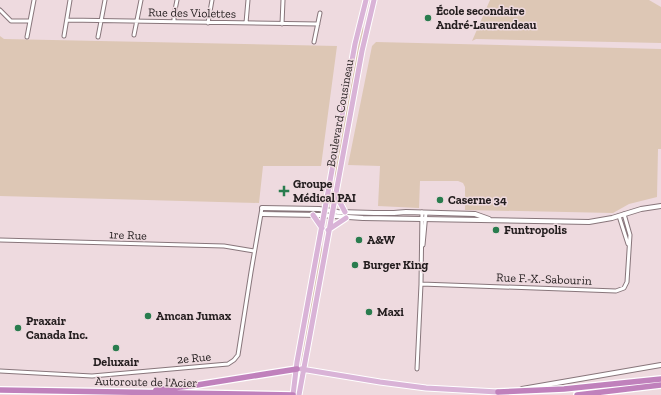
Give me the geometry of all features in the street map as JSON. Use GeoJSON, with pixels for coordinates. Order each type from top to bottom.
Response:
{"type":"FeatureCollection","features":[{"type":"Feature","properties":{"kind":"highway"},"geometry":{"type":"LineString","coordinates":[[134,393],[197,385],[297,368]]}},
{"type":"Feature","properties":{"kind":"highway"},"geometry":{"type":"LineString","coordinates":[[498,392],[564,390],[661,379]]}},
{"type":"Feature","properties":{"kind":"highway"},"geometry":{"type":"LineString","coordinates":[[577,395],[661,385]]}},
{"type":"Feature","properties":{"kind":"highway","name":"Autoroute de l'Acier"},"geometry":{"type":"LineString","coordinates":[[0,390],[134,393],[293,393]]}},
{"type":"Feature","properties":{"kind":"main road","name":"Boulevard Cousineau"},"geometry":{"type":"LineString","coordinates":[[293,393],[355,44],[366,0]]}},
{"type":"Feature","properties":{"kind":"main road","name":"Boulevard Cousineau"},"geometry":{"type":"LineString","coordinates":[[299,392],[363,44],[374,0]]}},
{"type":"Feature","properties":{"kind":"main road"},"geometry":{"type":"LineString","coordinates":[[336,195],[345,212]]}},
{"type":"Feature","properties":{"kind":"main road"},"geometry":{"type":"LineString","coordinates":[[313,215],[322,228]]}},
{"type":"Feature","properties":{"kind":"main road"},"geometry":{"type":"LineString","coordinates":[[328,230],[346,218]]}},
{"type":"Feature","properties":{"kind":"main road"},"geometry":{"type":"LineString","coordinates":[[297,368],[418,388],[498,392]]}},
{"type":"Feature","properties":{"kind":"street"},"geometry":{"type":"LineString","coordinates":[[27,36],[34,0]]}},
{"type":"Feature","properties":{"kind":"street"},"geometry":{"type":"LineString","coordinates":[[64,36],[70,0]]}},
{"type":"Feature","properties":{"kind":"street"},"geometry":{"type":"LineString","coordinates":[[98,37],[105,0]]}},
{"type":"Feature","properties":{"kind":"street"},"geometry":{"type":"LineString","coordinates":[[134,36],[141,0]]}},
{"type":"Feature","properties":{"kind":"street"},"geometry":{"type":"LineString","coordinates":[[174,21],[177,0]]}},
{"type":"Feature","properties":{"kind":"street"},"geometry":{"type":"LineString","coordinates":[[208,23],[212,0]]}},
{"type":"Feature","properties":{"kind":"street"},"geometry":{"type":"LineString","coordinates":[[246,23],[248,0]]}},
{"type":"Feature","properties":{"kind":"street"},"geometry":{"type":"LineString","coordinates":[[282,24],[284,0]]}},
{"type":"Feature","properties":{"kind":"street"},"geometry":{"type":"LineString","coordinates":[[0,10],[11,21],[30,21]]}},
{"type":"Feature","properties":{"kind":"street"},"geometry":{"type":"LineString","coordinates":[[314,42],[320,13]]}},
{"type":"Feature","properties":{"kind":"street","name":"Rue des Violettes"},"geometry":{"type":"LineString","coordinates":[[66,20],[318,24]]}},
{"type":"Feature","properties":{"kind":"street"},"geometry":{"type":"LineString","coordinates":[[331,213],[346,218],[589,222],[622,215],[644,208],[661,206]]}},
{"type":"Feature","properties":{"kind":"street"},"geometry":{"type":"LineString","coordinates":[[262,208],[325,213],[424,212],[475,214],[492,220]]}},
{"type":"Feature","properties":{"kind":"street","name":"2e Rue"},"geometry":{"type":"LineString","coordinates":[[0,371],[92,376],[228,364],[238,355],[262,208]]}},
{"type":"Feature","properties":{"kind":"street"},"geometry":{"type":"LineString","coordinates":[[417,368],[424,212]]}},
{"type":"Feature","properties":{"kind":"street"},"geometry":{"type":"LineString","coordinates":[[262,214],[313,215],[325,213]]}},
{"type":"Feature","properties":{"kind":"street","name":"Rue F.-X.-Sabourin"},"geometry":{"type":"LineString","coordinates":[[421,284],[619,290],[624,288],[627,283],[630,235],[622,215]]}},
{"type":"Feature","properties":{"kind":"street","name":"1re Rue"},"geometry":{"type":"LineString","coordinates":[[0,240],[176,246],[226,246],[254,251]]}},
{"type":"Feature","properties":{"kind":"street"},"geometry":{"type":"LineString","coordinates":[[498,392],[545,386],[661,365]]}},
{"type":"Feature","properties":{"kind":"shaded area"},"geometry":{"type":"Polygon","coordinates":[[[490,0],[649,0],[661,7],[661,43],[476,39],[472,41],[490,0]]]}},
{"type":"Feature","properties":{"kind":"shaded area"},"geometry":{"type":"Polygon","coordinates":[[[362,25],[363,33],[335,185],[335,172],[362,25]]]}},
{"type":"Feature","properties":{"kind":"shaded area"},"geometry":{"type":"Polygon","coordinates":[[[0,36],[4,39],[337,46],[321,166],[263,166],[259,203],[0,196],[0,36]]]}},
{"type":"Feature","properties":{"kind":"shaded area"},"geometry":{"type":"Polygon","coordinates":[[[376,42],[661,49],[661,149],[658,149],[657,197],[629,204],[613,213],[465,210],[465,187],[463,183],[458,181],[420,181],[419,208],[378,206],[380,166],[348,165],[372,46],[376,42]]]}},
{"type":"Feature","properties":{"kind":"shaded area"},"geometry":{"type":"Polygon","coordinates":[[[322,240],[322,254],[301,363],[322,240]]]}},
{"type":"Feature","properties":{"kind":"place","name":"École secondaire André-Laurendeau"},"geometry":{"type":"Point","coordinates":[428,18]}},
{"type":"Feature","properties":{"kind":"place","name":"Groupe Médical PAI"},"geometry":{"type":"Point","coordinates":[284,191]}},
{"type":"Feature","properties":{"kind":"place","name":"Caserne 34"},"geometry":{"type":"Point","coordinates":[440,200]}},
{"type":"Feature","properties":{"kind":"place","name":"Funtropolis"},"geometry":{"type":"Point","coordinates":[496,230]}},
{"type":"Feature","properties":{"kind":"place","name":"A&W"},"geometry":{"type":"Point","coordinates":[359,240]}},
{"type":"Feature","properties":{"kind":"place","name":"Burger King"},"geometry":{"type":"Point","coordinates":[355,265]}},
{"type":"Feature","properties":{"kind":"place","name":"Maxi"},"geometry":{"type":"Point","coordinates":[369,312]}},
{"type":"Feature","properties":{"kind":"place","name":"Amcan Jumax"},"geometry":{"type":"Point","coordinates":[148,316]}},
{"type":"Feature","properties":{"kind":"place","name":"Praxair Canada Inc."},"geometry":{"type":"Point","coordinates":[18,328]}},
{"type":"Feature","properties":{"kind":"place","name":"Deluxair"},"geometry":{"type":"Point","coordinates":[116,348]}}]}
